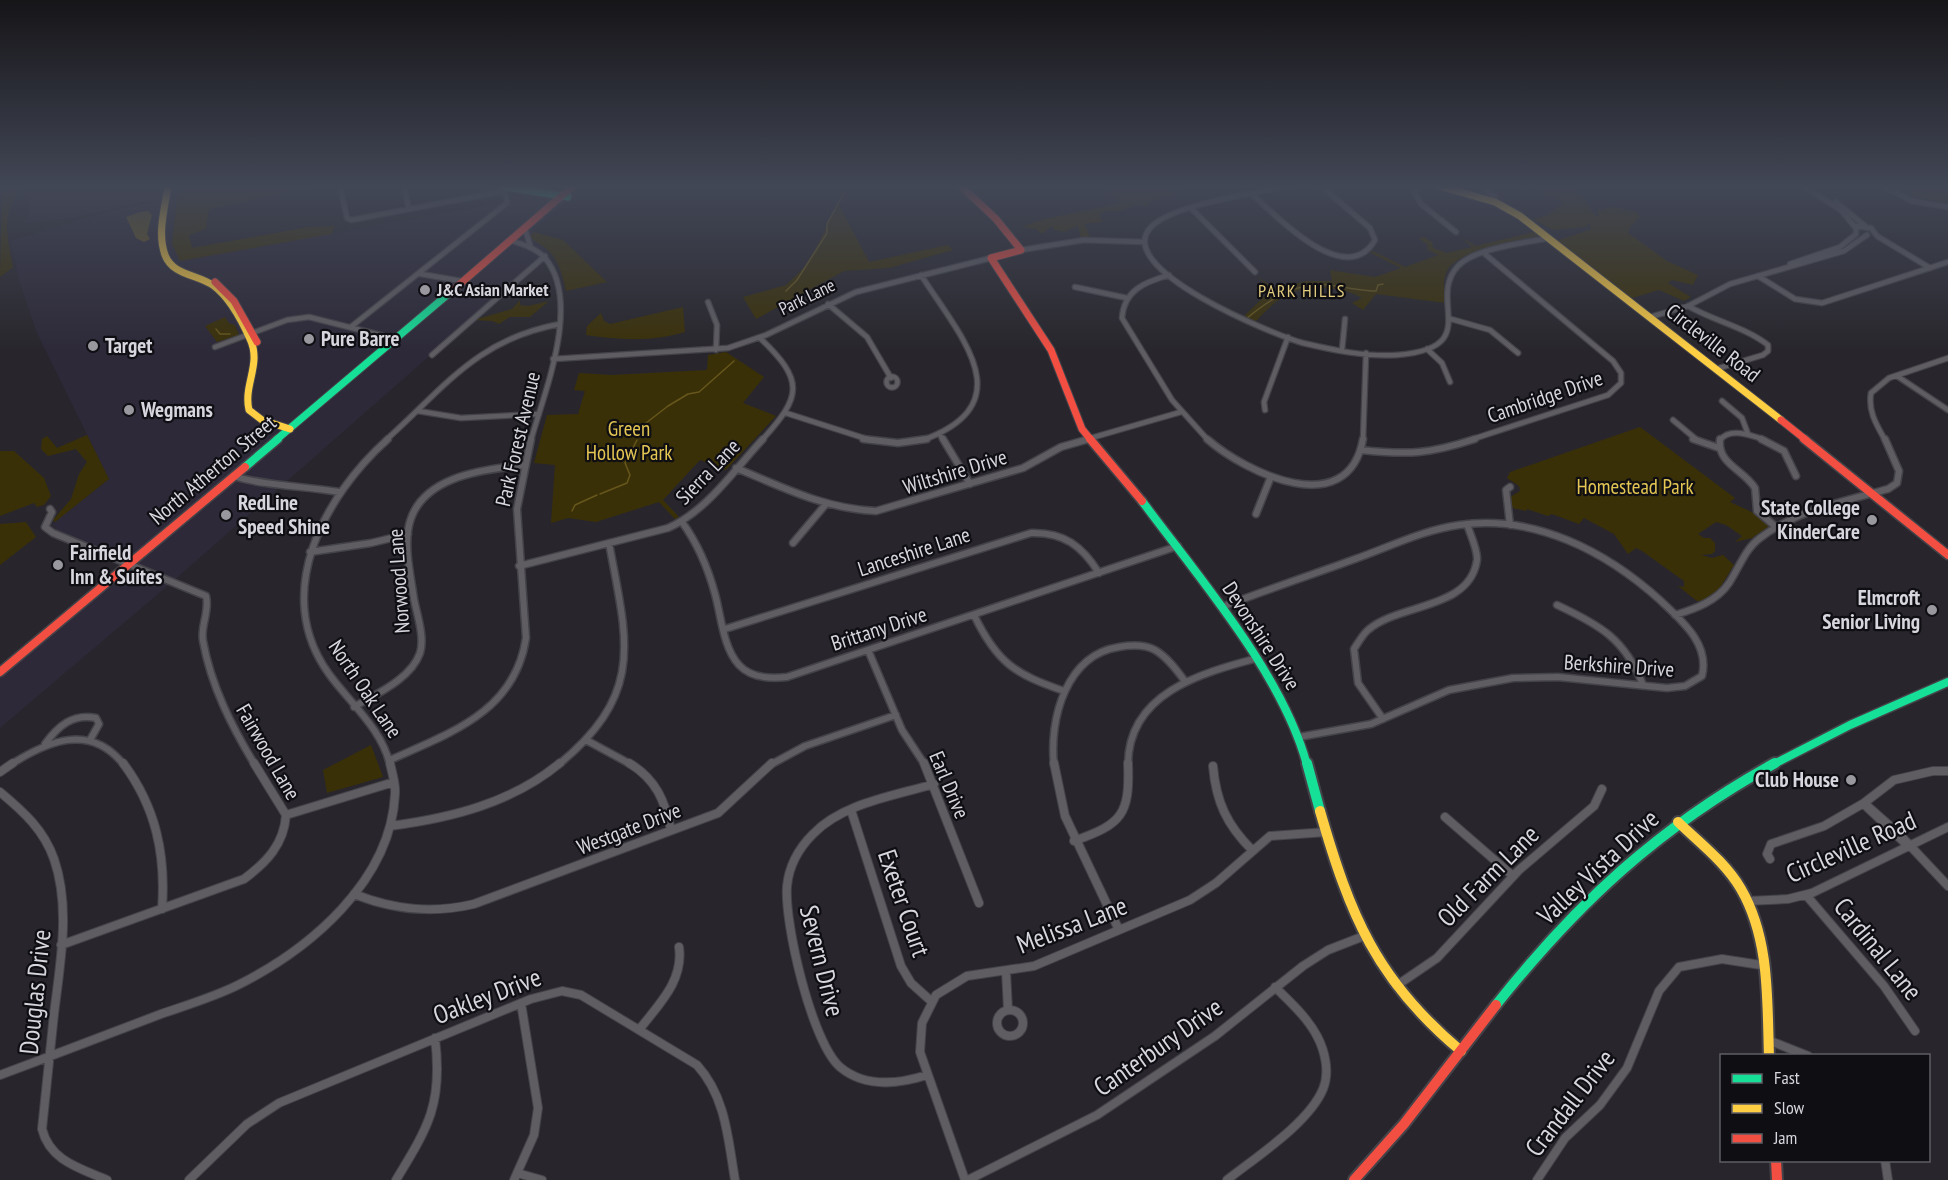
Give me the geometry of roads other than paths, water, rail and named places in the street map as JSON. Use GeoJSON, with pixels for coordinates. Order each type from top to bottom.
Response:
{"type":"FeatureCollection","features":[{"type":"Feature","properties":{"kind":"street"},"geometry":{"type":"LineString","coordinates":[[165,241],[166,255],[177,271],[208,283],[217,290],[250,333]]}},
{"type":"Feature","properties":{"kind":"street"},"geometry":{"type":"LineString","coordinates":[[168,241],[172,258],[182,269],[213,281],[223,288],[250,333],[256,357],[244,396],[249,410],[262,420],[290,429]]}},
{"type":"Feature","properties":{"kind":"street"},"geometry":{"type":"LineString","coordinates":[[326,323],[352,327],[462,241]]}},
{"type":"Feature","properties":{"kind":"street"},"geometry":{"type":"LineString","coordinates":[[432,355],[545,256],[530,245],[512,241]]}},
{"type":"Feature","properties":{"kind":"street","name":"North Atherton Street"},"geometry":{"type":"LineString","coordinates":[[0,672],[394,341],[403,337],[512,241]]}},
{"type":"Feature","properties":{"kind":"street"},"geometry":{"type":"LineString","coordinates":[[529,241],[530,245]]}},
{"type":"Feature","properties":{"kind":"street"},"geometry":{"type":"LineString","coordinates":[[1014,241],[1021,250]]}},
{"type":"Feature","properties":{"kind":"street","name":"Park Lane"},"geometry":{"type":"LineString","coordinates":[[553,359],[716,350],[760,338],[828,304],[872,287],[1021,250],[1077,241]]}},
{"type":"Feature","properties":{"kind":"street","name":"Park Lane"},"geometry":{"type":"LineString","coordinates":[[1117,241],[1145,242]]}},
{"type":"Feature","properties":{"kind":"street"},"geometry":{"type":"LineString","coordinates":[[1224,241],[1255,272]]}},
{"type":"Feature","properties":{"kind":"street"},"geometry":{"type":"LineString","coordinates":[[1306,241],[1314,248],[1335,255],[1357,254],[1371,248],[1373,241]]}},
{"type":"Feature","properties":{"kind":"street"},"geometry":{"type":"LineString","coordinates":[[1145,242],[1152,257],[1169,275],[1199,298],[1229,315],[1288,338],[1342,350],[1394,356],[1426,349],[1443,339],[1450,328],[1450,284],[1454,271],[1467,260],[1536,241]]}},
{"type":"Feature","properties":{"kind":"street","name":"Circleville Road"},"geometry":{"type":"LineString","coordinates":[[1552,241],[1650,316],[1948,555]]}},
{"type":"Feature","properties":{"kind":"street"},"geometry":{"type":"LineString","coordinates":[[1650,316],[1688,306],[1724,287],[1840,247],[1847,241]]}},
{"type":"Feature","properties":{"kind":"street"},"geometry":{"type":"LineString","coordinates":[[1773,271],[1845,251],[1860,241]]}},
{"type":"Feature","properties":{"kind":"street"},"geometry":{"type":"LineString","coordinates":[[1878,241],[1930,268]]}},
{"type":"Feature","properties":{"kind":"street"},"geometry":{"type":"LineString","coordinates":[[1886,241],[1930,268]]}},
{"type":"Feature","properties":{"kind":"street","name":"Cambridge Drive"},"geometry":{"type":"LineString","coordinates":[[1361,450],[1405,455],[1444,449],[1608,395],[1621,383],[1621,373],[1613,362],[1485,254]]}},
{"type":"Feature","properties":{"kind":"street","name":"Park Forest Avenue"},"geometry":{"type":"LineString","coordinates":[[390,760],[470,722],[492,705],[512,682],[520,668],[526,646],[517,511],[525,465],[560,324],[557,285],[545,256]]}},
{"type":"Feature","properties":{"kind":"street","name":"Devonshire Drive"},"geometry":{"type":"LineString","coordinates":[[991,258],[1055,357],[1077,420],[1178,546],[1258,658],[1299,737],[1328,832],[1342,889],[1364,936],[1396,986],[1433,1028],[1461,1051]]}},
{"type":"Feature","properties":{"kind":"street"},"geometry":{"type":"LineString","coordinates":[[1758,276],[1795,299],[1822,303],[1948,262]]}},
{"type":"Feature","properties":{"kind":"street"},"geometry":{"type":"LineString","coordinates":[[421,274],[464,281]]}},
{"type":"Feature","properties":{"kind":"street"},"geometry":{"type":"LineString","coordinates":[[760,338],[782,359],[792,375],[792,396],[786,413],[851,437],[875,442],[910,442],[939,433],[967,414],[977,398],[979,383],[975,367],[921,275]]}},
{"type":"Feature","properties":{"kind":"street"},"geometry":{"type":"LineString","coordinates":[[1169,275],[1138,286],[1127,298],[1122,318],[1181,412],[1242,465],[1270,479],[1300,484],[1329,481],[1349,471],[1361,450],[1366,354]]}},
{"type":"Feature","properties":{"kind":"street"},"geometry":{"type":"LineString","coordinates":[[1075,287],[1127,298]]}},
{"type":"Feature","properties":{"kind":"street"},"geometry":{"type":"LineString","coordinates":[[708,302],[717,325],[716,350]]}},
{"type":"Feature","properties":{"kind":"street"},"geometry":{"type":"LineString","coordinates":[[828,304],[867,337],[891,378]]}},
{"type":"Feature","properties":{"kind":"street"},"geometry":{"type":"LineString","coordinates":[[1688,306],[1711,320],[1755,334],[1768,345],[1768,351],[1763,355],[1716,369]]}},
{"type":"Feature","properties":{"kind":"street"},"geometry":{"type":"LineString","coordinates":[[304,317],[394,341]]}},
{"type":"Feature","properties":{"kind":"street"},"geometry":{"type":"LineString","coordinates":[[215,347],[287,320],[304,317],[352,327],[388,337],[394,341]]}},
{"type":"Feature","properties":{"kind":"street"},"geometry":{"type":"LineString","coordinates":[[1451,319],[1490,330],[1518,353]]}},
{"type":"Feature","properties":{"kind":"street"},"geometry":{"type":"LineString","coordinates":[[1342,350],[1345,320]]}},
{"type":"Feature","properties":{"kind":"street","name":"North Oak Lane"},"geometry":{"type":"LineString","coordinates":[[0,1075],[236,986],[261,974],[315,936],[354,894],[377,858],[390,826],[394,782],[390,760],[382,743],[322,663],[307,625],[303,593],[310,552],[325,515],[339,492],[360,466],[418,411],[498,341],[528,329],[560,324]]}},
{"type":"Feature","properties":{"kind":"street"},"geometry":{"type":"LineString","coordinates":[[1265,410],[1264,402],[1288,338]]}},
{"type":"Feature","properties":{"kind":"street"},"geometry":{"type":"LineString","coordinates":[[1426,349],[1442,363],[1450,382]]}},
{"type":"Feature","properties":{"kind":"street"},"geometry":{"type":"LineString","coordinates":[[1675,615],[1707,603],[1717,596],[1729,584],[1751,547],[1776,527],[1797,517],[1893,486],[1899,479],[1900,468],[1869,406],[1874,390],[1883,382],[1948,358]]}},
{"type":"Feature","properties":{"kind":"street"},"geometry":{"type":"LineString","coordinates":[[1897,376],[1948,410]]}},
{"type":"Feature","properties":{"kind":"street"},"geometry":{"type":"LineString","coordinates":[[1722,400],[1742,418],[1748,434]]}},
{"type":"Feature","properties":{"kind":"street"},"geometry":{"type":"LineString","coordinates":[[418,411],[449,418],[539,414]]}},
{"type":"Feature","properties":{"kind":"street","name":"Wiltshire Drive"},"geometry":{"type":"LineString","coordinates":[[736,468],[844,510],[876,511],[1023,468],[1061,447],[1181,412]]}},
{"type":"Feature","properties":{"kind":"street","name":"Sierra Lane"},"geometry":{"type":"LineString","coordinates":[[519,566],[682,522],[786,413]]}},
{"type":"Feature","properties":{"kind":"street"},"geometry":{"type":"LineString","coordinates":[[1673,420],[1693,439],[1719,447]]}},
{"type":"Feature","properties":{"kind":"street"},"geometry":{"type":"LineString","coordinates":[[939,433],[970,484]]}},
{"type":"Feature","properties":{"kind":"street"},"geometry":{"type":"LineString","coordinates":[[1719,447],[1725,436],[1748,434],[1769,440],[1785,451],[1796,476]]}},
{"type":"Feature","properties":{"kind":"street"},"geometry":{"type":"LineString","coordinates":[[1719,447],[1724,459],[1754,485],[1758,497],[1757,511],[1776,527]]}},
{"type":"Feature","properties":{"kind":"street","name":"Norwood Lane"},"geometry":{"type":"LineString","coordinates":[[354,707],[402,676],[416,662],[420,652],[408,534],[409,521],[421,502],[447,482],[478,469],[525,465]]}},
{"type":"Feature","properties":{"kind":"street"},"geometry":{"type":"LineString","coordinates":[[233,476],[253,482],[292,484],[339,492]]}},
{"type":"Feature","properties":{"kind":"street"},"geometry":{"type":"LineString","coordinates":[[1256,514],[1270,479]]}},
{"type":"Feature","properties":{"kind":"street"},"geometry":{"type":"LineString","coordinates":[[1510,487],[1506,490],[1506,497],[1510,525]]}},
{"type":"Feature","properties":{"kind":"street"},"geometry":{"type":"LineString","coordinates":[[794,543],[826,504]]}},
{"type":"Feature","properties":{"kind":"street","name":"Fairwood Lane"},"geometry":{"type":"LineString","coordinates":[[50,509],[52,512],[45,524],[46,529],[206,596],[209,607],[202,639],[227,718],[286,815],[282,838],[258,870],[232,885],[61,945]]}},
{"type":"Feature","properties":{"kind":"street","name":"Brittany Drive"},"geometry":{"type":"LineString","coordinates":[[682,522],[695,537],[706,561],[731,652],[740,666],[752,674],[768,678],[787,677],[1178,546]]}},
{"type":"Feature","properties":{"kind":"street"},"geometry":{"type":"LineString","coordinates":[[1383,719],[1355,676],[1353,660],[1356,644],[1362,634],[1373,626],[1452,594],[1467,585],[1476,570],[1478,558],[1477,546],[1467,524]]}},
{"type":"Feature","properties":{"kind":"street","name":"Berkshire Drive"},"geometry":{"type":"LineString","coordinates":[[1222,607],[1427,533],[1467,524],[1510,525],[1551,534],[1584,548],[1636,580],[1675,615],[1704,652],[1706,660],[1702,676],[1693,684],[1677,688],[1558,677],[1512,678],[1449,690],[1383,719],[1357,727],[1299,737]]}},
{"type":"Feature","properties":{"kind":"street","name":"Lanceshire Lane"},"geometry":{"type":"LineString","coordinates":[[725,629],[1031,532],[1050,532],[1073,540],[1086,552],[1099,573]]}},
{"type":"Feature","properties":{"kind":"street"},"geometry":{"type":"LineString","coordinates":[[310,552],[371,543],[408,534]]}},
{"type":"Feature","properties":{"kind":"street"},"geometry":{"type":"LineString","coordinates":[[390,826],[451,815],[498,800],[554,769],[586,740],[615,697],[623,677],[626,657],[627,638],[609,543]]}},
{"type":"Feature","properties":{"kind":"street"},"geometry":{"type":"LineString","coordinates":[[1557,605],[1593,621],[1612,634],[1632,657],[1643,685]]}},
{"type":"Feature","properties":{"kind":"street"},"geometry":{"type":"LineString","coordinates":[[974,615],[990,648],[1003,664],[1023,676],[1064,691]]}},
{"type":"Feature","properties":{"kind":"street"},"geometry":{"type":"LineString","coordinates":[[1119,930],[1074,841],[1059,804],[1052,763],[1053,730],[1064,691],[1077,669],[1094,655],[1117,647],[1137,645],[1163,653],[1184,680]]}},
{"type":"Feature","properties":{"kind":"street","name":"Earl Drive"},"geometry":{"type":"LineString","coordinates":[[868,650],[907,738],[924,759],[979,903]]}},
{"type":"Feature","properties":{"kind":"street"},"geometry":{"type":"LineString","coordinates":[[1074,841],[1108,828],[1122,815],[1129,796],[1128,752],[1134,731],[1157,698],[1184,680],[1258,658]]}},
{"type":"Feature","properties":{"kind":"street","name":"Valley Vista Drive"},"geometry":{"type":"LineString","coordinates":[[1354,1180],[1378,1156],[1544,946],[1616,874],[1678,822],[1722,791],[1786,754],[1948,681]]}},
{"type":"Feature","properties":{"kind":"street","name":"Westgate Drive"},"geometry":{"type":"LineString","coordinates":[[354,894],[407,911],[459,909],[671,831],[730,806],[762,772],[788,754],[896,715]]}},
{"type":"Feature","properties":{"kind":"street"},"geometry":{"type":"LineString","coordinates":[[0,772],[45,744],[60,726],[79,716],[96,718],[99,724],[90,740]]}},
{"type":"Feature","properties":{"kind":"street"},"geometry":{"type":"LineString","coordinates":[[45,744],[68,740],[90,740],[104,746],[119,759],[141,789],[149,804],[161,845],[164,876],[162,909]]}},
{"type":"Feature","properties":{"kind":"street"},"geometry":{"type":"LineString","coordinates":[[586,740],[646,774],[655,782],[664,799],[671,831]]}},
{"type":"Feature","properties":{"kind":"street"},"geometry":{"type":"LineString","coordinates":[[1213,766],[1216,800],[1222,816],[1252,850]]}},
{"type":"Feature","properties":{"kind":"street"},"geometry":{"type":"LineString","coordinates":[[1770,859],[1767,854],[1771,844],[1824,825],[1864,803],[1893,780],[1932,771],[1948,771]]}},
{"type":"Feature","properties":{"kind":"street"},"geometry":{"type":"LineString","coordinates":[[286,815],[394,782]]}},
{"type":"Feature","properties":{"kind":"street","name":"Severn Drive"},"geometry":{"type":"LineString","coordinates":[[927,1075],[902,1083],[884,1084],[858,1078],[839,1066],[827,1052],[818,1032],[787,914],[787,880],[793,861],[807,839],[828,821],[851,810],[934,784]]}},
{"type":"Feature","properties":{"kind":"street","name":"Old Farm Lane"},"geometry":{"type":"LineString","coordinates":[[1396,986],[1437,958],[1513,876],[1594,806],[1602,789]]}},
{"type":"Feature","properties":{"kind":"street","name":"Douglas Drive"},"geometry":{"type":"LineString","coordinates":[[0,792],[24,810],[49,843],[63,892],[61,945],[42,1129],[43,1141],[55,1156],[107,1180]]}},
{"type":"Feature","properties":{"kind":"street"},"geometry":{"type":"LineString","coordinates":[[1864,803],[1868,810],[1896,837],[1910,846],[1948,886]]}},
{"type":"Feature","properties":{"kind":"street","name":"Exeter Court"},"geometry":{"type":"LineString","coordinates":[[851,810],[901,966],[911,982],[931,1001]]}},
{"type":"Feature","properties":{"kind":"street"},"geometry":{"type":"LineString","coordinates":[[1445,817],[1513,876]]}},
{"type":"Feature","properties":{"kind":"street"},"geometry":{"type":"LineString","coordinates":[[1678,822],[1726,870],[1747,901],[1756,924],[1769,1054]]}},
{"type":"Feature","properties":{"kind":"street","name":"Circleville Road"},"geometry":{"type":"LineString","coordinates":[[1747,901],[1788,899],[1806,895],[1948,827]]}},
{"type":"Feature","properties":{"kind":"street","name":"Melissa Lane"},"geometry":{"type":"LineString","coordinates":[[931,1001],[956,980],[981,973],[1034,966],[1204,891],[1270,836],[1328,832]]}},
{"type":"Feature","properties":{"kind":"street","name":"Cardinal Lane"},"geometry":{"type":"LineString","coordinates":[[1806,895],[1884,986],[1915,1031]]}},
{"type":"Feature","properties":{"kind":"street","name":"Canterbury Drive"},"geometry":{"type":"LineString","coordinates":[[967,1180],[1106,1110],[1215,1036],[1275,987],[1321,954],[1364,936]]}},
{"type":"Feature","properties":{"kind":"street"},"geometry":{"type":"LineString","coordinates":[[639,1030],[679,971],[682,957],[679,947]]}},
{"type":"Feature","properties":{"kind":"street","name":"Crandall Drive"},"geometry":{"type":"LineString","coordinates":[[1537,1180],[1564,1138],[1600,1105],[1627,1068],[1659,991],[1679,967],[1722,959],[1761,964]]}},
{"type":"Feature","properties":{"kind":"street"},"geometry":{"type":"LineString","coordinates":[[1006,971],[1008,1010]]}},
{"type":"Feature","properties":{"kind":"street"},"geometry":{"type":"LineString","coordinates":[[1227,1180],[1316,1102],[1323,1091],[1326,1078],[1325,1055],[1321,1042],[1275,987]]}},
{"type":"Feature","properties":{"kind":"street","name":"Oakley Drive"},"geometry":{"type":"LineString","coordinates":[[189,1180],[247,1124],[272,1107],[520,1003],[552,992],[568,992],[580,995],[697,1065],[708,1074],[719,1097],[735,1180]]}},
{"type":"Feature","properties":{"kind":"street"},"geometry":{"type":"LineString","coordinates":[[931,1001],[922,1023],[919,1043],[927,1075],[967,1180]]}},
{"type":"Feature","properties":{"kind":"street"},"geometry":{"type":"LineString","coordinates":[[520,1003],[538,1108],[534,1135],[516,1177],[542,1180]]}},
{"type":"Feature","properties":{"kind":"street"},"geometry":{"type":"LineString","coordinates":[[396,1180],[434,1111],[440,1082],[435,1038]]}},
{"type":"Feature","properties":{"kind":"street"},"geometry":{"type":"LineString","coordinates":[[1768,1040],[1803,1054]]}},
{"type":"Feature","properties":{"kind":"street"},"geometry":{"type":"LineString","coordinates":[[1776,1162],[1777,1180]]}},
{"type":"Feature","properties":{"kind":"street"},"geometry":{"type":"LineString","coordinates":[[1885,1162],[1888,1180]]}},
{"type":"Feature","properties":{"kind":"waterway"},"geometry":{"type":"LineString","coordinates":[[786,291],[797,280],[822,241]]}},
{"type":"Feature","properties":{"kind":"waterway"},"geometry":{"type":"LineString","coordinates":[[1246,319],[1274,298],[1306,286],[1318,284],[1376,291],[1378,285],[1383,284]]}},
{"type":"Feature","properties":{"kind":"waterway"},"geometry":{"type":"LineString","coordinates":[[216,329],[220,334],[230,334]]}},
{"type":"Feature","properties":{"kind":"waterway"},"geometry":{"type":"LineString","coordinates":[[638,437],[637,430],[668,406],[688,394],[699,392],[734,361]]}},
{"type":"Feature","properties":{"kind":"waterway"},"geometry":{"type":"LineString","coordinates":[[600,494],[627,483],[630,475],[625,463],[637,440]]}},
{"type":"Feature","properties":{"kind":"waterway"},"geometry":{"type":"LineString","coordinates":[[572,511],[575,505],[597,495]]}},
{"type":"Feature","properties":{"kind":"place","name":"J&C Asian Market"},"geometry":{"type":"Point","coordinates":[425,290]}},
{"type":"Feature","properties":{"kind":"place","name":"Pure Barre"},"geometry":{"type":"Point","coordinates":[309,339]}},
{"type":"Feature","properties":{"kind":"place","name":"Target"},"geometry":{"type":"Point","coordinates":[93,346]}},
{"type":"Feature","properties":{"kind":"place","name":"Wegmans"},"geometry":{"type":"Point","coordinates":[129,410]}},
{"type":"Feature","properties":{"kind":"place","name":"RedLine Speed Shine"},"geometry":{"type":"Point","coordinates":[226,515]}},
{"type":"Feature","properties":{"kind":"place","name":"State College KinderCare"},"geometry":{"type":"Point","coordinates":[1872,520]}},
{"type":"Feature","properties":{"kind":"place","name":"Fairfield Inn & Suites"},"geometry":{"type":"Point","coordinates":[58,565]}},
{"type":"Feature","properties":{"kind":"place","name":"Elmcroft Senior Living"},"geometry":{"type":"Point","coordinates":[1932,610]}},
{"type":"Feature","properties":{"kind":"place","name":"Club House"},"geometry":{"type":"Point","coordinates":[1851,780]}},
{"type":"Feature","properties":{"kind":"district","name":"PARK HILLS"},"geometry":{"type":"Point","coordinates":[1302,291]}},
{"type":"Feature","properties":{"kind":"park label","name":"Green Hollow Park"},"geometry":{"type":"Point","coordinates":[629,441]}},
{"type":"Feature","properties":{"kind":"park label","name":"Homestead Park"},"geometry":{"type":"Point","coordinates":[1635,487]}}]}
